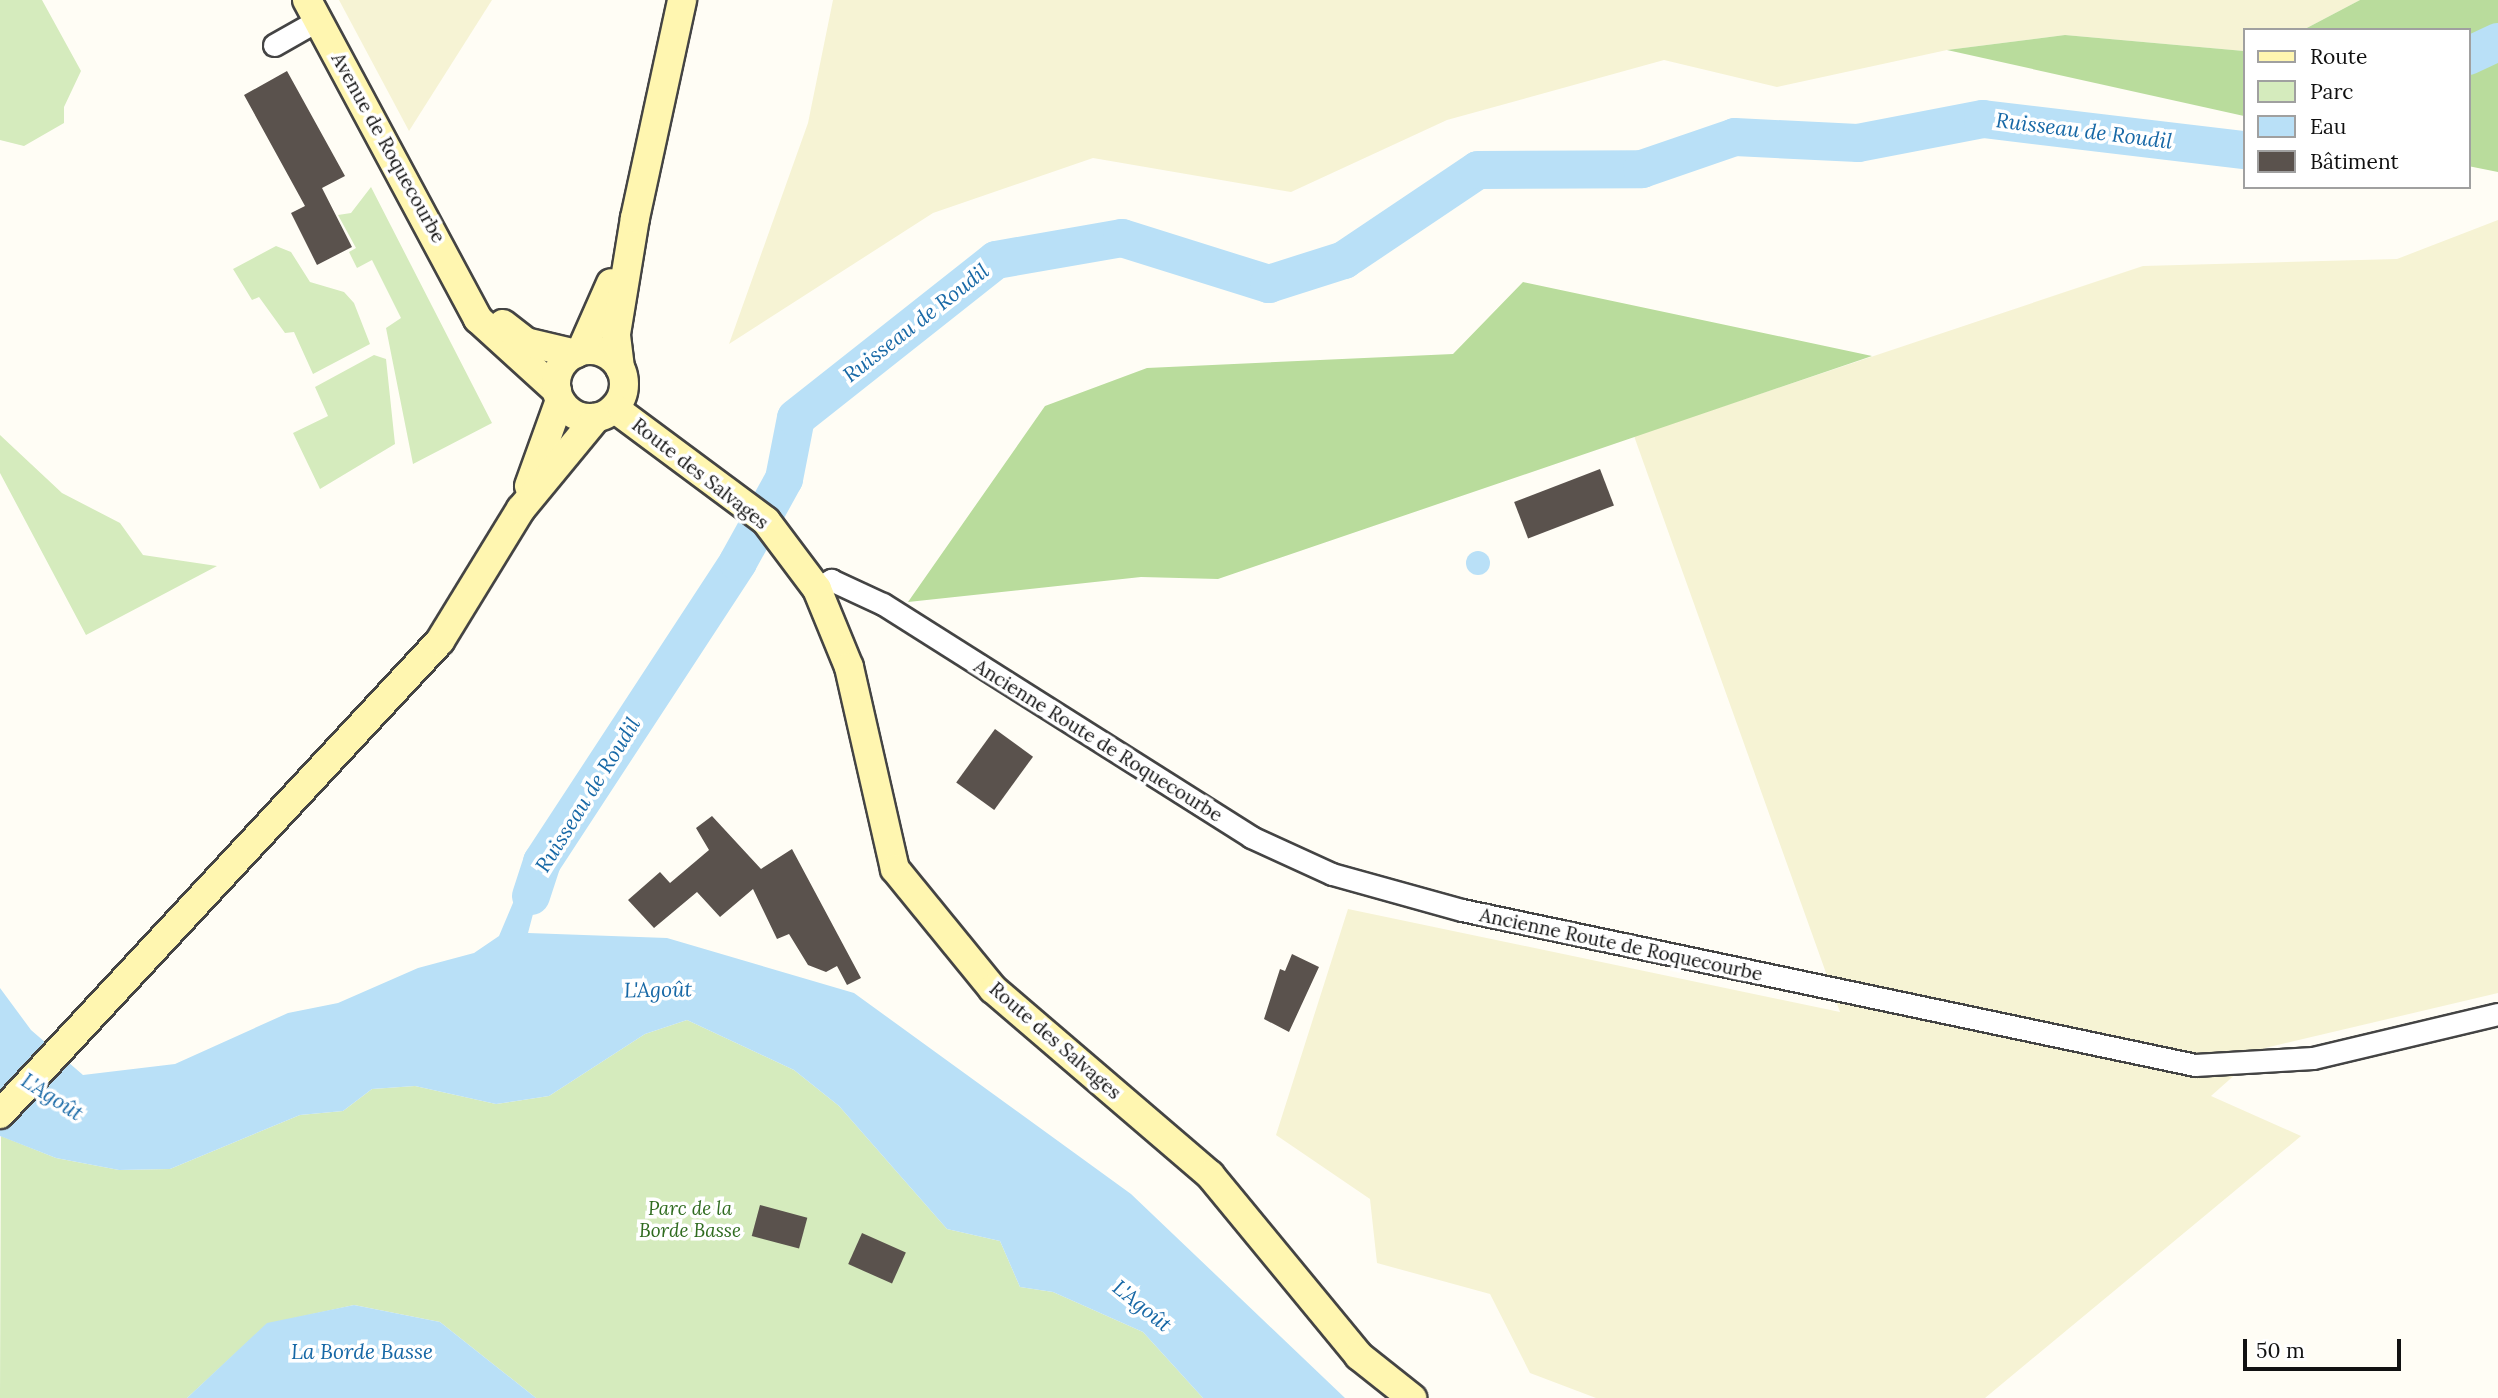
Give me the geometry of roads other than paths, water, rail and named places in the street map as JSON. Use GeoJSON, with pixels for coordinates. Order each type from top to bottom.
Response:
{"type":"FeatureCollection","features":[{"type":"Feature","properties":{"kind":"main road"},"geometry":{"type":"LineString","coordinates":[[0,1114],[137,971],[440,641],[522,509],[624,389],[617,334],[635,218],[682,0]]}},
{"type":"Feature","properties":{"kind":"main road","name":"Avenue de Roquecourbe"},"geometry":{"type":"LineString","coordinates":[[312,10],[495,341],[558,395]]}},
{"type":"Feature","properties":{"kind":"main road"},"geometry":{"type":"LineString","coordinates":[[522,509],[558,395],[560,369],[578,352],[635,218]]}},
{"type":"Feature","properties":{"kind":"main road","name":"Avenue de Roquecourbe"},"geometry":{"type":"LineString","coordinates":[[468,296],[526,342],[578,352]]}},
{"type":"Feature","properties":{"kind":"main road"},"geometry":{"type":"LineString","coordinates":[[578,352],[599,351],[620,368]]}},
{"type":"Feature","properties":{"kind":"main road"},"geometry":{"type":"LineString","coordinates":[[558,395],[575,415],[605,413]]}},
{"type":"Feature","properties":{"kind":"main road","name":"Route des Salvages"},"geometry":{"type":"LineString","coordinates":[[605,413],[763,519],[817,589],[849,667],[895,869],[993,989],[1210,1175],[1359,1356],[1412,1398]]}},
{"type":"Feature","properties":{"kind":"street"},"geometry":{"type":"LineString","coordinates":[[274,45],[312,10]]}},
{"type":"Feature","properties":{"kind":"street","name":"Ancienne Route de Roquecourbe"},"geometry":{"type":"LineString","coordinates":[[817,589],[831,580],[883,604],[1251,837],[1332,874],[1462,910],[2195,1065],[2313,1058],[2498,1014]]}},
{"type":"Feature","properties":{"kind":"water"},"geometry":{"type":"Polygon","coordinates":[[[1473,551],[1483,551],[1490,558],[1490,568],[1483,575],[1473,575],[1466,568],[1466,558],[1473,551]]]}},
{"type":"Feature","properties":{"kind":"water","name":"L'Agoût"},"geometry":{"type":"Polygon","coordinates":[[[552,842],[528,933],[667,938],[854,993],[1131,1194],[1345,1398],[1203,1398],[1143,1332],[1053,1292],[1020,1287],[1000,1241],[947,1229],[839,1106],[794,1070],[687,1020],[645,1034],[549,1096],[496,1104],[415,1086],[372,1089],[343,1111],[300,1115],[170,1169],[119,1170],[56,1158],[0,1136],[0,988],[31,1030],[83,1075],[175,1064],[288,1013],[338,1003],[418,968],[474,953],[499,936],[531,860],[552,842]]]}},
{"type":"Feature","properties":{"kind":"water","name":"La Borde Basse"},"geometry":{"type":"Polygon","coordinates":[[[354,1305],[440,1322],[536,1398],[187,1398],[267,1323],[354,1305]]]}},
{"type":"Feature","properties":{"kind":"waterway","name":"Ruisseau de Roudil"},"geometry":{"type":"LineString","coordinates":[[2470,55],[2498,42]]}},
{"type":"Feature","properties":{"kind":"waterway","name":"Ruisseau de Roudil"},"geometry":{"type":"LineString","coordinates":[[531,896],[542,862],[738,562],[784,479],[796,418],[996,260],[1122,238],[1269,284],[1344,260],[1478,170],[1642,169],[1735,137],[1858,143],[1983,119],[2242,150]]}},
{"type":"Feature","properties":{"kind":"park label","name":"Parc de la Borde Basse"},"geometry":{"type":"Point","coordinates":[690,1220]}}]}
